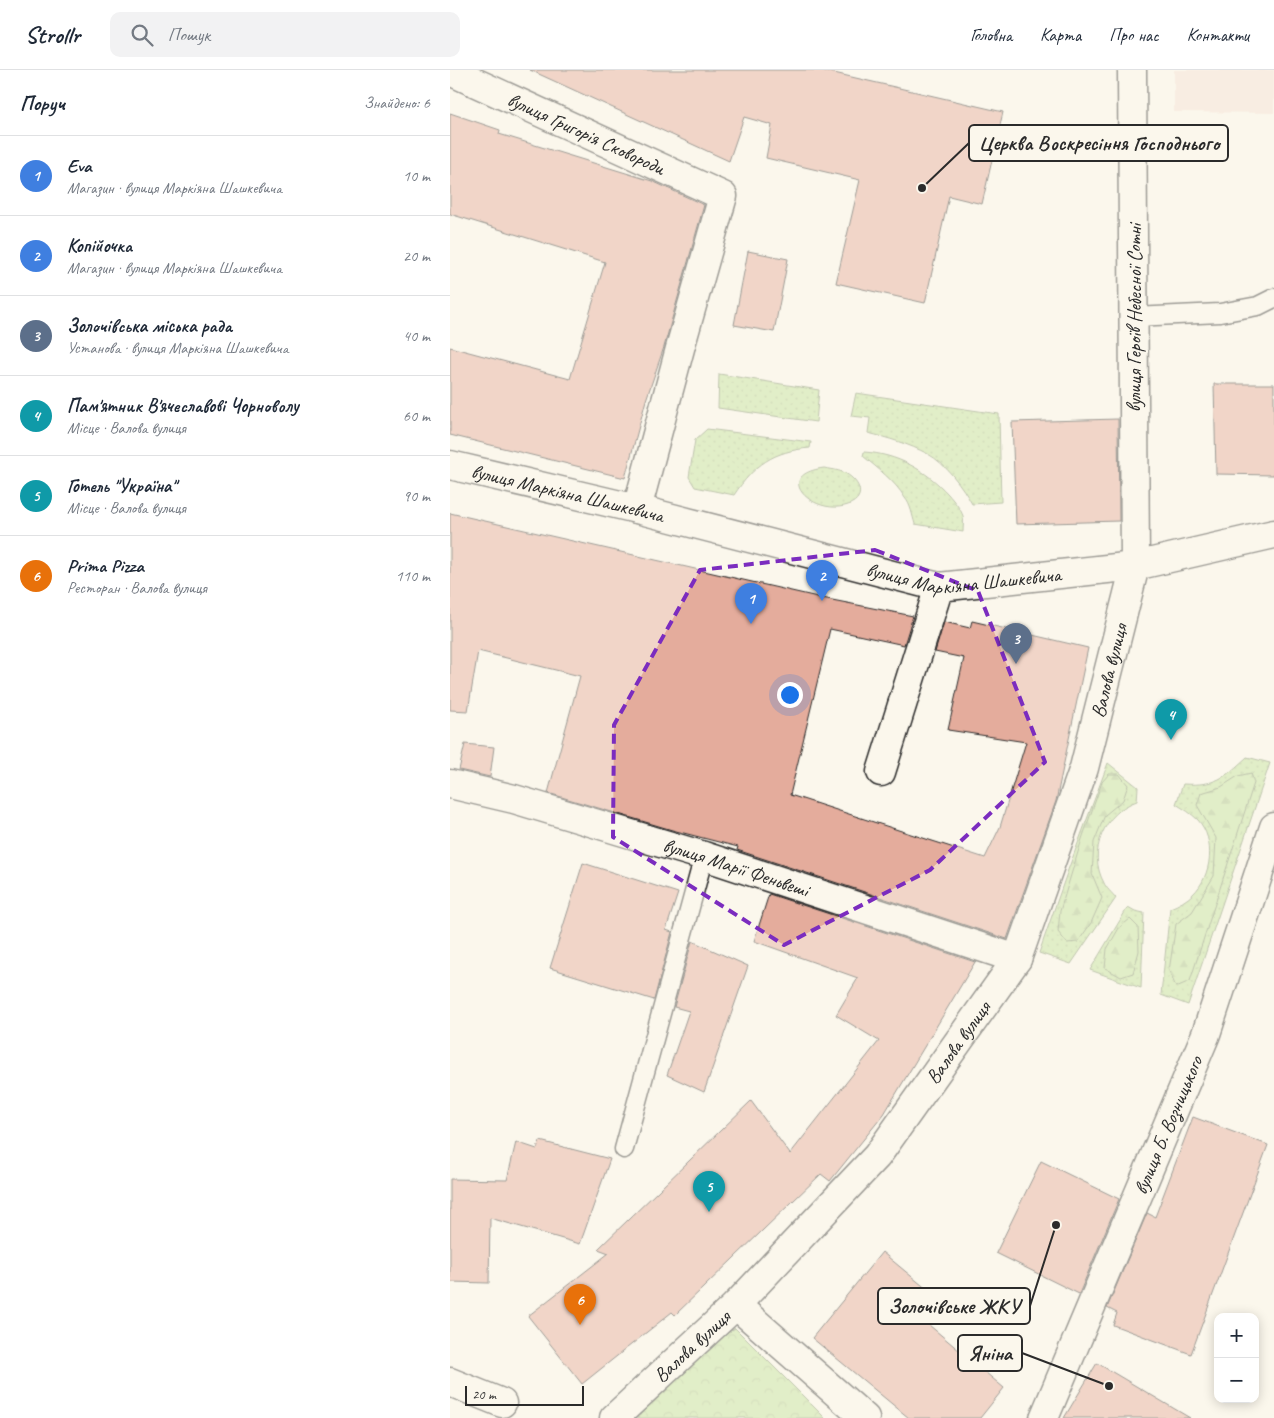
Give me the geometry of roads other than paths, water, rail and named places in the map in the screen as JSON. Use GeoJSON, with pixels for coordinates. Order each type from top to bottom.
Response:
{"type":"FeatureCollection","features":[{"type":"Feature","properties":{"kind":"street","name":"вулиця Героїв Небесної Сотні"},"geometry":{"type":"LineString","coordinates":[[1132,70],[1135,566]]}},
{"type":"Feature","properties":{"kind":"street","name":"вулиця Григорія Сковороди"},"geometry":{"type":"LineString","coordinates":[[450,71],[723,196],[637,508]]}},
{"type":"Feature","properties":{"kind":"street","name":"вулиця Маркіяна Шашкевича"},"geometry":{"type":"LineString","coordinates":[[450,465],[637,508],[939,586],[1135,566],[1274,534]]}},
{"type":"Feature","properties":{"kind":"street","name":"Валова вулиця"},"geometry":{"type":"LineString","coordinates":[[614,1418],[736,1305],[878,1156],[1017,959],[1084,768],[1135,566]]}},
{"type":"Feature","properties":{"kind":"street"},"geometry":{"type":"LineString","coordinates":[[881,772],[939,586]]}},
{"type":"Feature","properties":{"kind":"street","name":"вулиця Марії Феньвеші"},"geometry":{"type":"LineString","coordinates":[[450,784],[514,799],[704,856],[1017,959]]}},
{"type":"Feature","properties":{"kind":"street","name":"вулиця Б. Возницького"},"geometry":{"type":"LineString","coordinates":[[1044,1418],[1206,1034],[1274,827]]}},
{"type":"Feature","properties":{"kind":"street"},"geometry":{"type":"LineString","coordinates":[[736,1305],[866,1418]]}},
{"type":"Feature","properties":{"kind":"street"},"geometry":{"type":"LineString","coordinates":[[450,1382],[502,1403]]}},
{"type":"Feature","properties":{"kind":"lane"},"geometry":{"type":"LineString","coordinates":[[1134,317],[1220,313],[1258,306],[1274,298]]}},
{"type":"Feature","properties":{"kind":"lane"},"geometry":{"type":"LineString","coordinates":[[624,1149],[704,856]]}},
{"type":"Feature","properties":{"kind":"place","name":"Церква Воскресіння Господнього"},"geometry":{"type":"Point","coordinates":[922,188]}},
{"type":"Feature","properties":{"kind":"place","name":"Копійочка"},"geometry":{"type":"Point","coordinates":[822,601]}},
{"type":"Feature","properties":{"kind":"place","name":"Eva"},"geometry":{"type":"Point","coordinates":[751,624]}},
{"type":"Feature","properties":{"kind":"place","name":"Золочівська міська рада"},"geometry":{"type":"Point","coordinates":[1016,664]}},
{"type":"Feature","properties":{"kind":"place","name":"Пам'ятник В'ячеславові Чорноволу"},"geometry":{"type":"Point","coordinates":[1171,740]}},
{"type":"Feature","properties":{"kind":"place","name":"Готель \"Україна\""},"geometry":{"type":"Point","coordinates":[709,1212]}},
{"type":"Feature","properties":{"kind":"place","name":"Золочівське ЖКУ"},"geometry":{"type":"Point","coordinates":[1056,1225]}},
{"type":"Feature","properties":{"kind":"place","name":"Prima Pizza"},"geometry":{"type":"Point","coordinates":[580,1325]}},
{"type":"Feature","properties":{"kind":"place","name":"Яніна"},"geometry":{"type":"Point","coordinates":[1109,1386]}}]}
